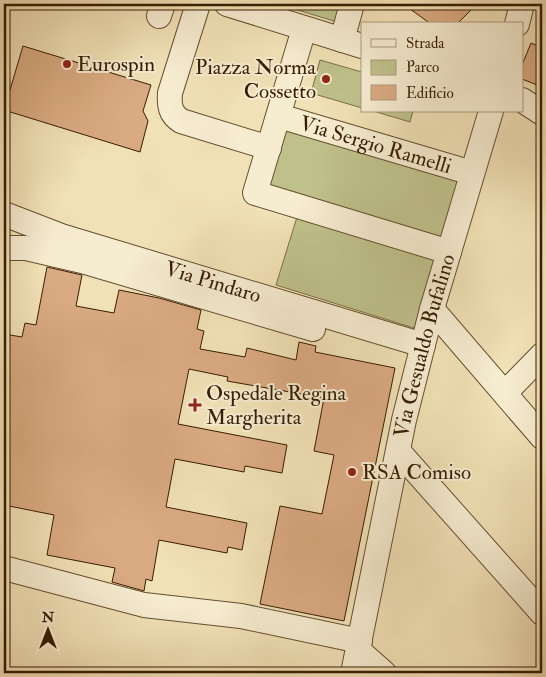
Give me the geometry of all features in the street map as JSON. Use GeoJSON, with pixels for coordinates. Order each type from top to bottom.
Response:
{"type":"FeatureCollection","features":[{"type":"Feature","properties":{"kind":"street"},"geometry":{"type":"LineString","coordinates":[[198,4],[170,93],[169,103],[171,110],[175,117],[181,120],[269,148]]}},
{"type":"Feature","properties":{"kind":"street"},"geometry":{"type":"LineString","coordinates":[[227,4],[352,43],[352,4]]}},
{"type":"Feature","properties":{"kind":"street"},"geometry":{"type":"LineString","coordinates":[[518,22],[522,4]]}},
{"type":"Feature","properties":{"kind":"street"},"geometry":{"type":"LineString","coordinates":[[304,29],[255,193],[449,252]]}},
{"type":"Feature","properties":{"kind":"street"},"geometry":{"type":"LineString","coordinates":[[524,101],[542,113]]}},
{"type":"Feature","properties":{"kind":"street","name":"Via Gesualdo Bufalino"},"geometry":{"type":"LineString","coordinates":[[353,673],[398,451],[421,353],[432,309],[491,112]]}},
{"type":"Feature","properties":{"kind":"street","name":"Via Sergio Ramelli"},"geometry":{"type":"LineString","coordinates":[[279,116],[472,173]]}},
{"type":"Feature","properties":{"kind":"street","name":"Via Pindaro"},"geometry":{"type":"LineString","coordinates":[[4,214],[61,236],[421,353]]}},
{"type":"Feature","properties":{"kind":"street"},"geometry":{"type":"LineString","coordinates":[[4,248],[26,248],[82,261],[421,353]]}},
{"type":"Feature","properties":{"kind":"street"},"geometry":{"type":"LineString","coordinates":[[432,309],[542,437]]}},
{"type":"Feature","properties":{"kind":"street"},"geometry":{"type":"LineString","coordinates":[[505,393],[542,355]]}},
{"type":"Feature","properties":{"kind":"street"},"geometry":{"type":"LineString","coordinates":[[398,451],[542,613]]}},
{"type":"Feature","properties":{"kind":"street"},"geometry":{"type":"LineString","coordinates":[[4,568],[144,605],[241,616],[359,645],[384,673]]}},
{"type":"Feature","properties":{"kind":"green space"},"geometry":{"type":"Polygon","coordinates":[[[278,4],[342,4],[337,22],[278,4]]]}},
{"type":"Feature","properties":{"kind":"green space"},"geometry":{"type":"Polygon","coordinates":[[[320,60],[361,72],[361,108],[311,93],[320,60]]]}},
{"type":"Feature","properties":{"kind":"green space"},"geometry":{"type":"Polygon","coordinates":[[[376,112],[413,112],[410,122],[376,112]]]}},
{"type":"Feature","properties":{"kind":"green space"},"geometry":{"type":"Polygon","coordinates":[[[285,128],[460,180],[441,241],[267,189],[285,128]]]}},
{"type":"Feature","properties":{"kind":"green space"},"geometry":{"type":"Polygon","coordinates":[[[297,217],[438,260],[417,329],[276,285],[297,217]]]}},
{"type":"Feature","properties":{"kind":"building"},"geometry":{"type":"Polygon","coordinates":[[[403,4],[477,4],[459,22],[428,22],[403,4]]]}},
{"type":"Feature","properties":{"kind":"building"},"geometry":{"type":"Polygon","coordinates":[[[531,43],[542,48],[542,87],[524,80],[524,60],[531,43]]]}},
{"type":"Feature","properties":{"kind":"building"},"geometry":{"type":"Polygon","coordinates":[[[23,46],[151,85],[143,111],[148,121],[140,152],[4,110],[23,46]]]}},
{"type":"Feature","properties":{"kind":"building"},"geometry":{"type":"Polygon","coordinates":[[[47,267],[82,275],[76,306],[114,313],[119,290],[159,298],[201,310],[197,329],[204,331],[200,349],[245,357],[247,348],[296,360],[299,342],[316,346],[315,352],[395,368],[344,621],[260,604],[280,506],[322,514],[334,455],[314,451],[324,398],[227,381],[228,377],[189,369],[178,424],[287,445],[282,473],[245,466],[244,472],[175,459],[166,507],[247,523],[242,550],[228,547],[227,553],[159,540],[152,581],[146,579],[144,591],[112,582],[115,568],[47,555],[54,515],[4,505],[4,334],[22,337],[25,323],[36,325],[47,267]]]}},
{"type":"Feature","properties":{"kind":"place","name":"Eurospin"},"geometry":{"type":"Point","coordinates":[67,64]}},
{"type":"Feature","properties":{"kind":"place","name":"Piazza Norma Cossetto"},"geometry":{"type":"Point","coordinates":[326,79]}},
{"type":"Feature","properties":{"kind":"place","name":"Ospedale Regina Margherita"},"geometry":{"type":"Point","coordinates":[195,405]}},
{"type":"Feature","properties":{"kind":"place","name":"RSA Comiso"},"geometry":{"type":"Point","coordinates":[352,472]}}]}
